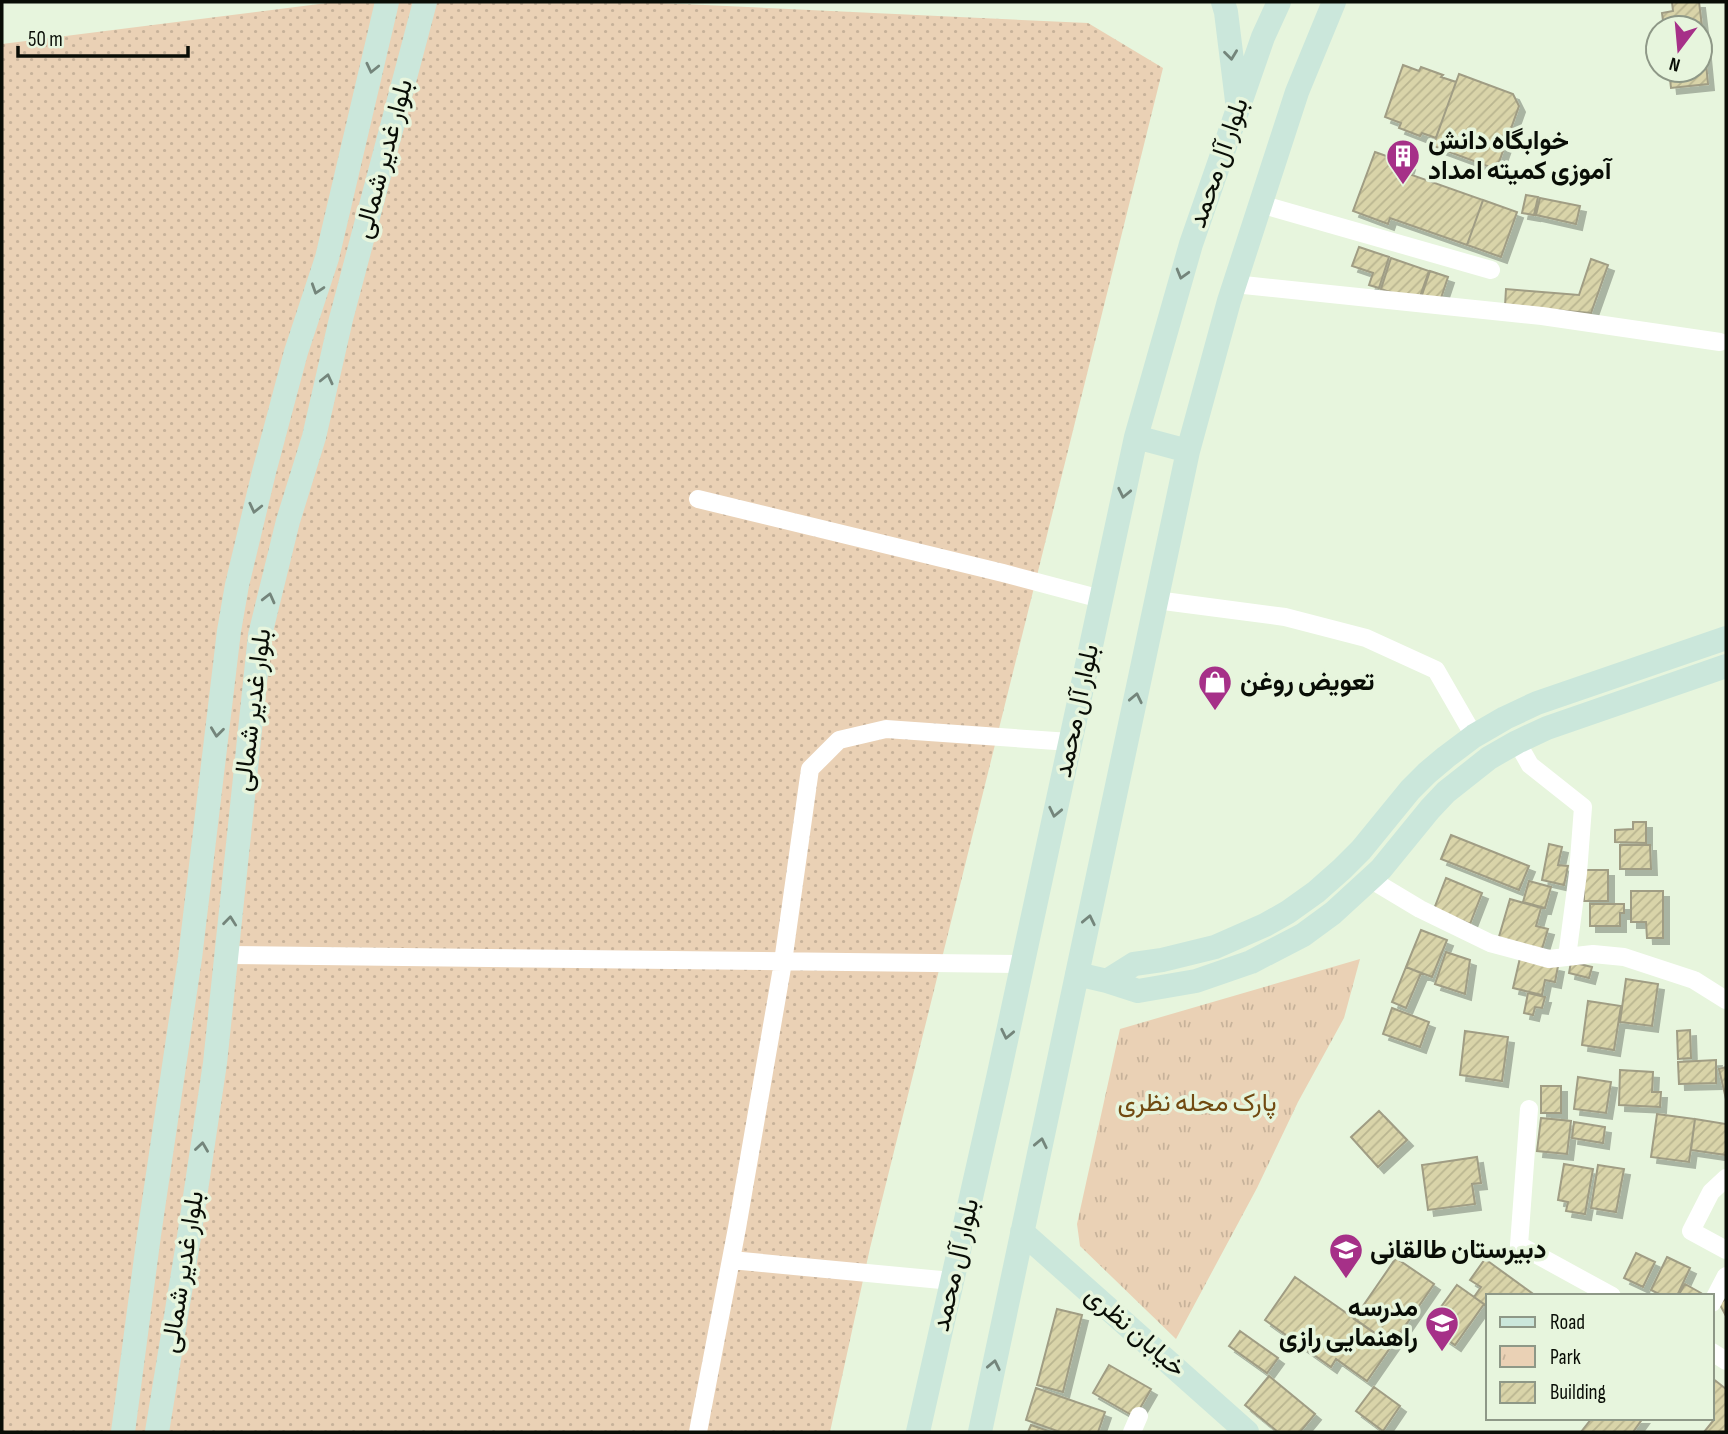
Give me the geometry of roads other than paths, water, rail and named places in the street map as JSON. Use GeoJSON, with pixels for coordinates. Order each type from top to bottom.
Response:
{"type":"FeatureCollection","features":[{"type":"Feature","properties":{"kind":"main road","name":"بلوار غدیر شمالی"},"geometry":{"type":"LineString","coordinates":[[123,1432],[190,958],[229,631],[237,585],[296,352],[327,258],[387,2]]}},
{"type":"Feature","properties":{"kind":"main road","name":"بلوار غدیر شمالی"},"geometry":{"type":"LineString","coordinates":[[157,1432],[213,1077],[260,635],[288,521],[314,437],[341,319],[425,2]]}},
{"type":"Feature","properties":{"kind":"main road"},"geometry":{"type":"LineString","coordinates":[[1223,2],[1238,108]]}},
{"type":"Feature","properties":{"kind":"main road","name":"بلوار آل محمد"},"geometry":{"type":"LineString","coordinates":[[918,1432],[1023,964],[1136,437],[1191,244],[1263,37],[1279,2]]}},
{"type":"Feature","properties":{"kind":"main road","name":"بلوار آل محمد"},"geometry":{"type":"LineString","coordinates":[[980,1432],[1188,451],[1234,284],[1260,204],[1297,92],[1334,2]]}},
{"type":"Feature","properties":{"kind":"main road"},"geometry":{"type":"LineString","coordinates":[[1136,437],[1188,451]]}},
{"type":"Feature","properties":{"kind":"main road"},"geometry":{"type":"LineString","coordinates":[[1107,981],[1135,964],[1215,947],[1288,912],[1342,869],[1378,831],[1410,790],[1446,757],[1505,718],[1536,703],[1726,638]]}},
{"type":"Feature","properties":{"kind":"main road"},"geometry":{"type":"LineString","coordinates":[[1077,974],[1138,991],[1196,981],[1251,962],[1303,935],[1333,913],[1370,879],[1446,792],[1489,758],[1547,728],[1726,666]]}},
{"type":"Feature","properties":{"kind":"main road","name":"خیابان نظری"},"geometry":{"type":"LineString","coordinates":[[1022,1232],[1247,1432]]}},
{"type":"Feature","properties":{"kind":"street"},"geometry":{"type":"LineString","coordinates":[[1260,204],[1491,270]]}},
{"type":"Feature","properties":{"kind":"street"},"geometry":{"type":"LineString","coordinates":[[1234,284],[1542,316],[1720,342]]}},
{"type":"Feature","properties":{"kind":"street"},"geometry":{"type":"LineString","coordinates":[[698,499],[990,569],[1101,599]]}},
{"type":"Feature","properties":{"kind":"street"},"geometry":{"type":"LineString","coordinates":[[1156,600],[1285,617],[1366,638],[1436,670],[1474,736]]}},
{"type":"Feature","properties":{"kind":"street"},"geometry":{"type":"LineString","coordinates":[[698,1432],[783,962],[810,769],[839,740],[886,729],[1070,742]]}},
{"type":"Feature","properties":{"kind":"street"},"geometry":{"type":"LineString","coordinates":[[1517,742],[1530,765],[1583,807],[1567,957]]}},
{"type":"Feature","properties":{"kind":"street"},"geometry":{"type":"LineString","coordinates":[[1370,879],[1420,909],[1490,943],[1549,959],[1593,954],[1624,957],[1694,979],[1726,1000]]}},
{"type":"Feature","properties":{"kind":"street"},"geometry":{"type":"LineString","coordinates":[[226,955],[1023,964]]}},
{"type":"Feature","properties":{"kind":"street"},"geometry":{"type":"LineString","coordinates":[[1529,1109],[1519,1245],[1608,1294]]}},
{"type":"Feature","properties":{"kind":"street"},"geometry":{"type":"LineString","coordinates":[[1726,1178],[1711,1192],[1690,1231],[1726,1250]]}},
{"type":"Feature","properties":{"kind":"street"},"geometry":{"type":"LineString","coordinates":[[731,1260],[952,1281]]}},
{"type":"Feature","properties":{"kind":"street"},"geometry":{"type":"LineString","coordinates":[[1714,1299],[1726,1276]]}},
{"type":"Feature","properties":{"kind":"place","name":"خوابگاه دانش آموزی کمیته امداد"},"geometry":{"type":"Point","coordinates":[1403,186]}},
{"type":"Feature","properties":{"kind":"place","name":"تعویض روغن"},"geometry":{"type":"Point","coordinates":[1215,712]}},
{"type":"Feature","properties":{"kind":"place","name":"دبیرستان طالقانی"},"geometry":{"type":"Point","coordinates":[1346,1280]}},
{"type":"Feature","properties":{"kind":"place","name":"مدرسه راهنمایی رازی"},"geometry":{"type":"Point","coordinates":[1442,1353]}},
{"type":"Feature","properties":{"kind":"park label","name":"پارک محله نظری"},"geometry":{"type":"Point","coordinates":[1197,1103]}}]}
